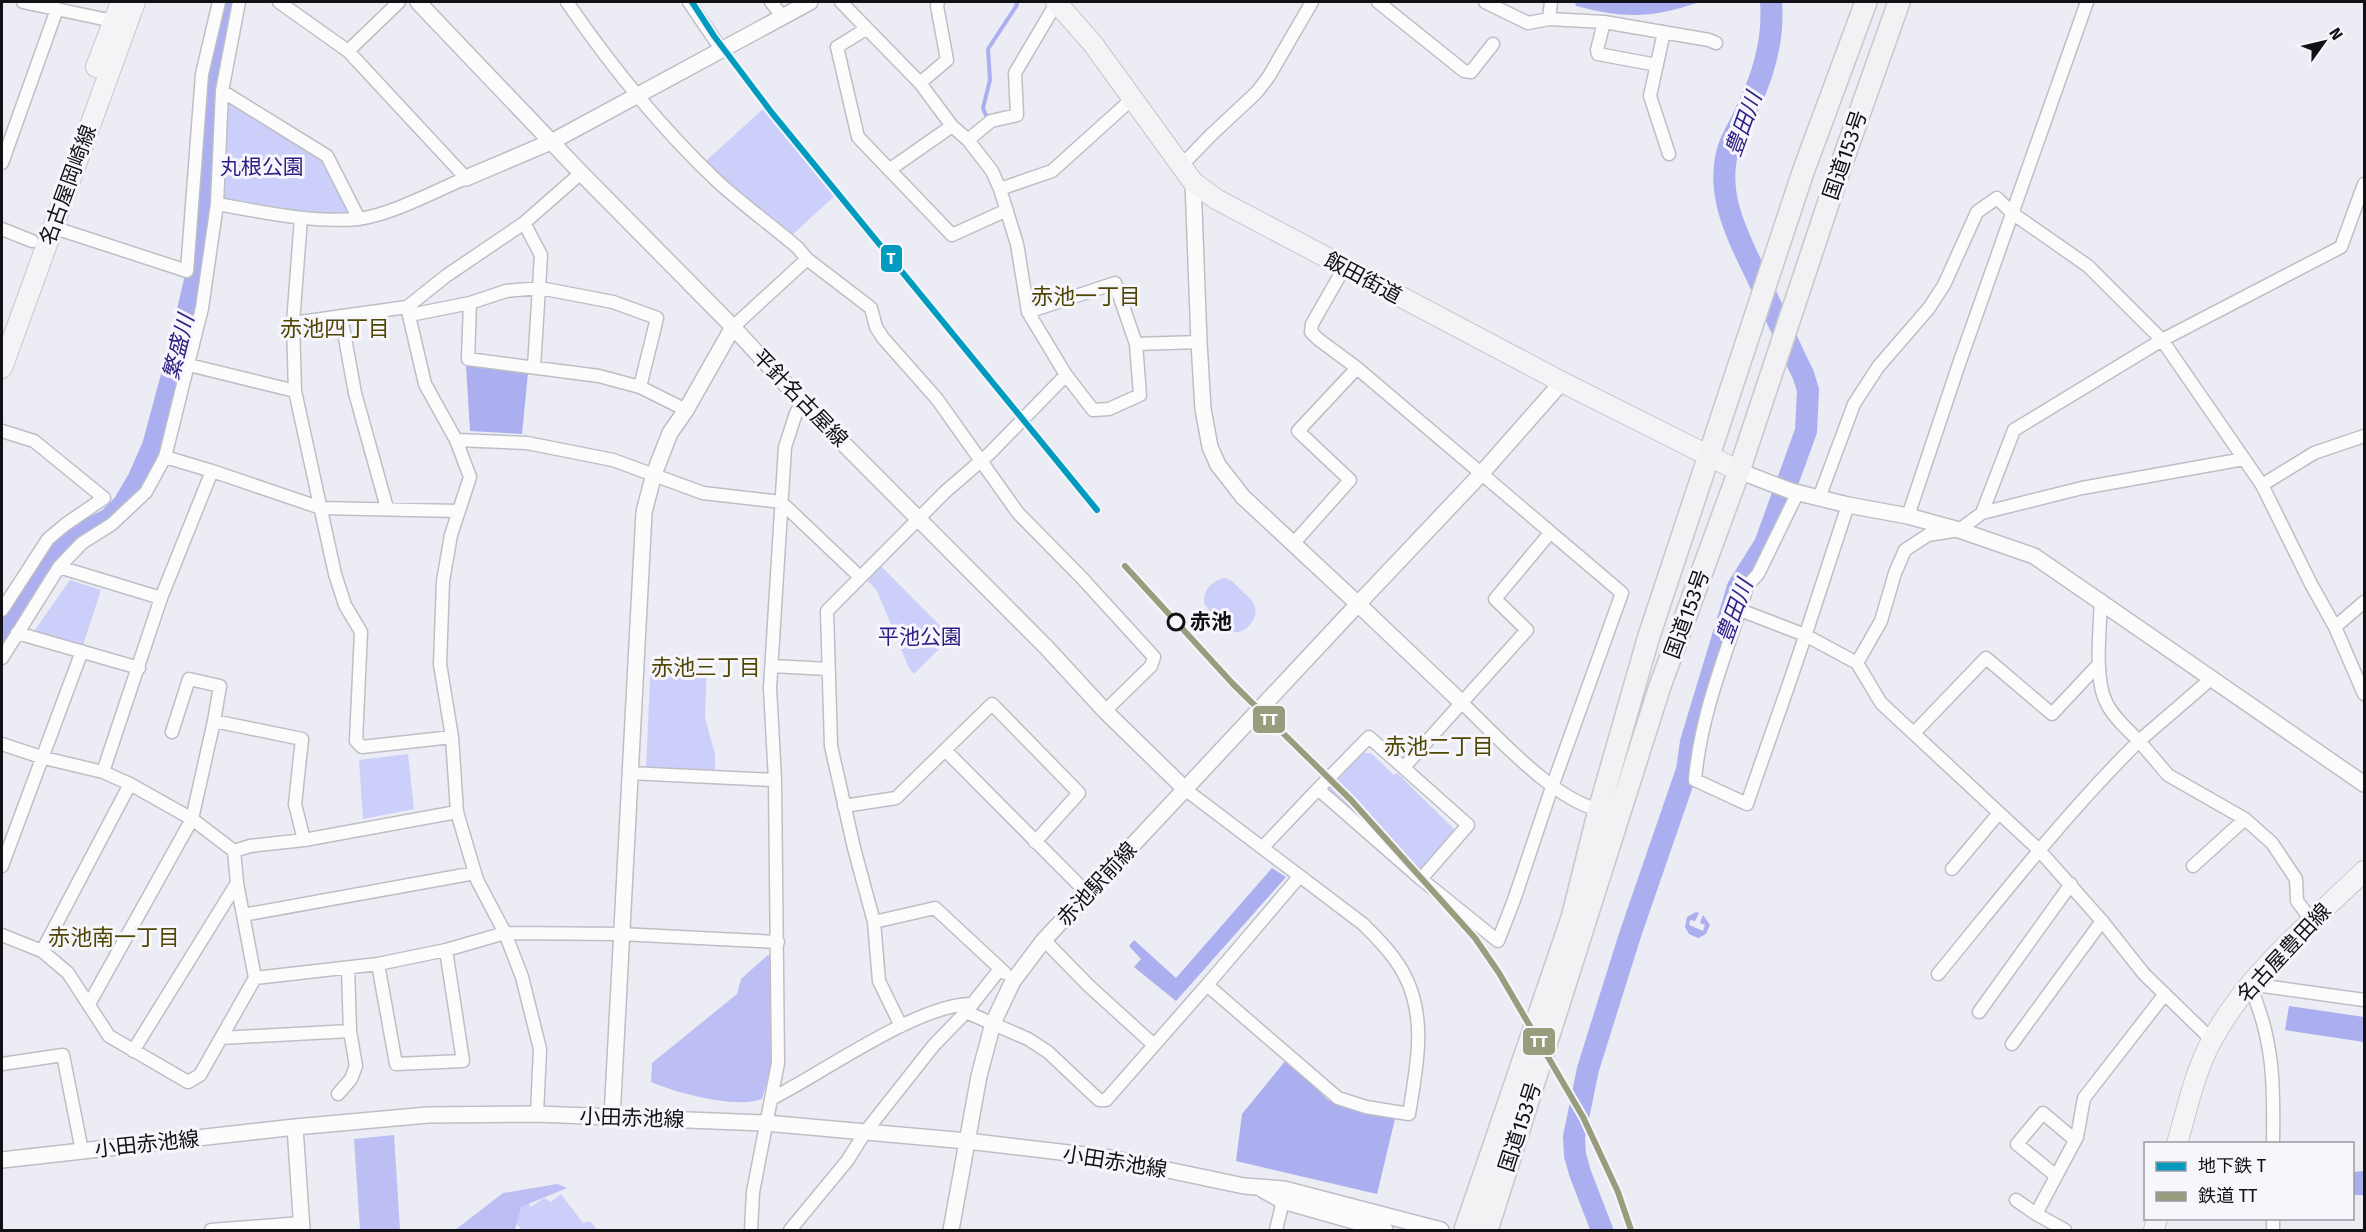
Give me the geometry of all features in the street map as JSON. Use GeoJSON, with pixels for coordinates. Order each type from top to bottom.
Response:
{"type":"FeatureCollection","features":[{"type":"Feature","properties":{"kind":"highway","name":"国道153号"},"geometry":{"type":"LineString","coordinates":[[1465,1230],[1572,918],[1599,810],[1648,639],[1803,172],[1866,2]]}},
{"type":"Feature","properties":{"kind":"highway","name":"国道153号"},"geometry":{"type":"LineString","coordinates":[[1487,1230],[1660,686],[1742,473],[1801,285],[1899,2]]}},
{"type":"Feature","properties":{"kind":"main road","name":"名古屋岡崎線"},"geometry":{"type":"LineString","coordinates":[[2,329],[32,241],[121,2]]}},
{"type":"Feature","properties":{"kind":"main road","name":"名古屋岡崎線"},"geometry":{"type":"LineString","coordinates":[[2,368],[135,2]]}},
{"type":"Feature","properties":{"kind":"main road","name":"飯田街道"},"geometry":{"type":"LineString","coordinates":[[1057,2],[1093,44],[1187,174],[1216,199],[1562,382],[1742,473]]}},
{"type":"Feature","properties":{"kind":"main road","name":"名古屋豊田線"},"geometry":{"type":"LineString","coordinates":[[2177,1142],[2195,1082],[2212,1040],[2249,984],[2364,871]]}},
{"type":"Feature","properties":{"kind":"street"},"geometry":{"type":"LineString","coordinates":[[23,2],[114,21]]}},
{"type":"Feature","properties":{"kind":"street"},"geometry":{"type":"LineString","coordinates":[[52,227],[187,271],[202,74],[219,2]]}},
{"type":"Feature","properties":{"kind":"street"},"geometry":{"type":"LineString","coordinates":[[2,658],[59,567],[82,543],[112,524],[146,492],[165,457],[202,308],[217,204],[222,91],[239,2]]}},
{"type":"Feature","properties":{"kind":"street"},"geometry":{"type":"LineString","coordinates":[[279,2],[348,51],[466,178]]}},
{"type":"Feature","properties":{"kind":"street"},"geometry":{"type":"LineString","coordinates":[[348,51],[399,2]]}},
{"type":"Feature","properties":{"kind":"street","name":"平針名古屋線"},"geometry":{"type":"LineString","coordinates":[[418,2],[553,141],[581,173],[733,327],[802,402],[1046,647],[1105,711],[1186,789]]}},
{"type":"Feature","properties":{"kind":"street"},"geometry":{"type":"LineString","coordinates":[[567,2],[605,57],[717,181],[798,248],[807,259],[871,308],[876,327],[883,338],[937,399],[1018,513],[1081,577],[1154,657],[1151,666],[1105,711]]}},
{"type":"Feature","properties":{"kind":"street"},"geometry":{"type":"LineString","coordinates":[[689,2],[721,49]]}},
{"type":"Feature","properties":{"kind":"street"},"geometry":{"type":"LineString","coordinates":[[771,2],[782,16]]}},
{"type":"Feature","properties":{"kind":"street"},"geometry":{"type":"LineString","coordinates":[[217,204],[301,218],[359,219],[394,209],[553,141],[810,2]]}},
{"type":"Feature","properties":{"kind":"street"},"geometry":{"type":"LineString","coordinates":[[841,2],[920,83],[952,126],[968,140],[992,171],[1017,244],[1028,312],[1066,375],[1093,410],[1109,409],[1140,395],[1136,344],[1115,283],[1028,312]]}},
{"type":"Feature","properties":{"kind":"street"},"geometry":{"type":"LineString","coordinates":[[920,83],[947,60],[938,2]]}},
{"type":"Feature","properties":{"kind":"street"},"geometry":{"type":"LineString","coordinates":[[968,140],[991,121],[1017,115],[1016,73],[1057,2]]}},
{"type":"Feature","properties":{"kind":"street"},"geometry":{"type":"LineString","coordinates":[[1312,2],[1269,76],[1257,92],[1211,135],[1187,174],[1206,428],[1218,465],[1243,497],[1552,787],[1588,807],[1599,810]]}},
{"type":"Feature","properties":{"kind":"street"},"geometry":{"type":"LineString","coordinates":[[1378,2],[1464,72],[1471,72],[1493,44]]}},
{"type":"Feature","properties":{"kind":"street"},"geometry":{"type":"LineString","coordinates":[[1485,2],[1528,23],[1549,19],[1604,22],[1716,43]]}},
{"type":"Feature","properties":{"kind":"street"},"geometry":{"type":"LineString","coordinates":[[1549,19],[1551,2]]}},
{"type":"Feature","properties":{"kind":"street"},"geometry":{"type":"LineString","coordinates":[[1908,516],[2087,2]]}},
{"type":"Feature","properties":{"kind":"street"},"geometry":{"type":"LineString","coordinates":[[2,163],[57,9]]}},
{"type":"Feature","properties":{"kind":"street"},"geometry":{"type":"LineString","coordinates":[[1604,22],[1598,54],[1657,65]]}},
{"type":"Feature","properties":{"kind":"street"},"geometry":{"type":"LineString","coordinates":[[866,29],[837,47],[858,137],[952,235],[1007,210]]}},
{"type":"Feature","properties":{"kind":"street"},"geometry":{"type":"LineString","coordinates":[[1664,32],[1650,96],[1669,154]]}},
{"type":"Feature","properties":{"kind":"street"},"geometry":{"type":"LineString","coordinates":[[222,91],[327,156],[359,219]]}},
{"type":"Feature","properties":{"kind":"street"},"geometry":{"type":"LineString","coordinates":[[1000,189],[1052,171],[1132,99]]}},
{"type":"Feature","properties":{"kind":"street"},"geometry":{"type":"LineString","coordinates":[[889,170],[952,126]]}},
{"type":"Feature","properties":{"kind":"street"},"geometry":{"type":"LineString","coordinates":[[409,311],[446,276],[524,223],[581,173]]}},
{"type":"Feature","properties":{"kind":"street"},"geometry":{"type":"LineString","coordinates":[[1982,513],[2014,430],[2162,340],[2341,247],[2364,184]]}},
{"type":"Feature","properties":{"kind":"street"},"geometry":{"type":"LineString","coordinates":[[1819,498],[1854,404],[1878,367],[1929,308],[1944,285],[1977,212],[1997,198],[2012,213],[2088,266],[2162,340],[2262,485],[2335,627],[2364,694]]}},
{"type":"Feature","properties":{"kind":"street"},"geometry":{"type":"LineString","coordinates":[[301,218],[293,323],[295,391],[335,574],[345,605],[361,632],[356,741],[363,747],[452,737]]}},
{"type":"Feature","properties":{"kind":"street"},"geometry":{"type":"LineString","coordinates":[[524,223],[541,255],[534,367]]}},
{"type":"Feature","properties":{"kind":"street"},"geometry":{"type":"LineString","coordinates":[[2,229],[32,241]]}},
{"type":"Feature","properties":{"kind":"street"},"geometry":{"type":"LineString","coordinates":[[612,1118],[644,512],[654,474],[670,433],[686,410],[733,327],[807,259]]}},
{"type":"Feature","properties":{"kind":"street"},"geometry":{"type":"LineString","coordinates":[[1318,789],[1421,879],[1498,940],[1622,592],[1357,368],[1311,332],[1312,324],[1344,268]]}},
{"type":"Feature","properties":{"kind":"street"},"geometry":{"type":"LineString","coordinates":[[293,323],[470,303],[506,291],[540,288],[613,302],[657,318],[640,387]]}},
{"type":"Feature","properties":{"kind":"street"},"geometry":{"type":"LineString","coordinates":[[470,303],[468,359],[599,376],[640,387],[686,410]]}},
{"type":"Feature","properties":{"kind":"street"},"geometry":{"type":"LineString","coordinates":[[409,311],[425,384],[456,440],[470,477],[451,535],[441,610],[440,664],[452,737],[457,812],[475,873],[505,933],[522,977],[540,1049],[537,1114]]}},
{"type":"Feature","properties":{"kind":"street"},"geometry":{"type":"LineString","coordinates":[[341,316],[355,393],[387,508]]}},
{"type":"Feature","properties":{"kind":"street"},"geometry":{"type":"LineString","coordinates":[[1136,344],[1199,342]]}},
{"type":"Feature","properties":{"kind":"street"},"geometry":{"type":"LineString","coordinates":[[189,365],[295,391]]}},
{"type":"Feature","properties":{"kind":"street"},"geometry":{"type":"LineString","coordinates":[[1293,544],[1350,480],[1298,431],[1357,368]]}},
{"type":"Feature","properties":{"kind":"street"},"geometry":{"type":"LineString","coordinates":[[901,1026],[879,981],[874,922],[831,746],[827,611],[1066,375]]}},
{"type":"Feature","properties":{"kind":"street","name":"赤池駅前線"},"geometry":{"type":"LineString","coordinates":[[951,1230],[979,1076],[993,1023],[1013,981],[1044,940],[1481,474],[1562,382]]}},
{"type":"Feature","properties":{"kind":"street"},"geometry":{"type":"LineString","coordinates":[[751,1230],[753,1192],[778,1063],[775,780],[770,688],[785,447],[802,402]]}},
{"type":"Feature","properties":{"kind":"street"},"geometry":{"type":"LineString","coordinates":[[2,431],[34,441],[104,498],[48,539],[2,610]]}},
{"type":"Feature","properties":{"kind":"street"},"geometry":{"type":"LineString","coordinates":[[2262,485],[2314,453],[2364,436]]}},
{"type":"Feature","properties":{"kind":"street"},"geometry":{"type":"LineString","coordinates":[[456,440],[527,443],[613,460],[703,493],[781,502],[860,577]]}},
{"type":"Feature","properties":{"kind":"street"},"geometry":{"type":"LineString","coordinates":[[165,457],[321,508],[458,511]]}},
{"type":"Feature","properties":{"kind":"street"},"geometry":{"type":"LineString","coordinates":[[1857,663],[1881,621],[1895,573],[1905,550],[1928,535],[1959,530],[1982,513],[2082,488],[2244,459]]}},
{"type":"Feature","properties":{"kind":"street"},"geometry":{"type":"LineString","coordinates":[[103,772],[161,598],[212,471]]}},
{"type":"Feature","properties":{"kind":"street"},"geometry":{"type":"LineString","coordinates":[[1742,473],[1819,498],[1908,516],[1959,530],[2034,556],[2101,600],[2364,784]]}},
{"type":"Feature","properties":{"kind":"street"},"geometry":{"type":"LineString","coordinates":[[1795,491],[1758,574],[1747,586],[1718,673],[1698,746],[1695,780],[1747,804],[1848,505]]}},
{"type":"Feature","properties":{"kind":"street"},"geometry":{"type":"LineString","coordinates":[[1404,767],[1527,630],[1495,599],[1550,533]]}},
{"type":"Feature","properties":{"kind":"street"},"geometry":{"type":"LineString","coordinates":[[59,567],[161,598]]}},
{"type":"Feature","properties":{"kind":"street"},"geometry":{"type":"LineString","coordinates":[[2101,600],[2098,665],[2105,702],[2168,775],[2245,819],[2272,843],[2296,879],[2297,901],[2313,922]]}},
{"type":"Feature","properties":{"kind":"street"},"geometry":{"type":"LineString","coordinates":[[2335,627],[2364,602]]}},
{"type":"Feature","properties":{"kind":"street"},"geometry":{"type":"LineString","coordinates":[[1740,610],[1805,635],[1857,663],[1881,703],[2039,850],[2071,884],[2144,974],[2212,1040]]}},
{"type":"Feature","properties":{"kind":"street"},"geometry":{"type":"LineString","coordinates":[[17,633],[139,668]]}},
{"type":"Feature","properties":{"kind":"street"},"geometry":{"type":"LineString","coordinates":[[2,866],[82,651]]}},
{"type":"Feature","properties":{"kind":"street"},"geometry":{"type":"LineString","coordinates":[[1914,733],[1986,658],[2052,714],[2098,665]]}},
{"type":"Feature","properties":{"kind":"street"},"geometry":{"type":"LineString","coordinates":[[772,666],[829,669]]}},
{"type":"Feature","properties":{"kind":"street"},"geometry":{"type":"LineString","coordinates":[[1938,974],[2039,850],[2109,771],[2139,741],[2212,678]]}},
{"type":"Feature","properties":{"kind":"street"},"geometry":{"type":"LineString","coordinates":[[88,1004],[192,819],[220,686],[189,680],[172,732]]}},
{"type":"Feature","properties":{"kind":"street"},"geometry":{"type":"LineString","coordinates":[[844,806],[896,798],[992,704],[1079,793],[1035,842]]}},
{"type":"Feature","properties":{"kind":"street"},"geometry":{"type":"LineString","coordinates":[[214,721],[302,739],[295,804],[304,840]]}},
{"type":"Feature","properties":{"kind":"street"},"geometry":{"type":"LineString","coordinates":[[1263,847],[1369,737],[1468,825],[1421,879]]}},
{"type":"Feature","properties":{"kind":"street"},"geometry":{"type":"LineString","coordinates":[[2,744],[44,758],[103,772],[130,784],[192,819],[234,851],[237,883],[255,978],[200,1075],[188,1082],[109,1036],[68,974],[42,951],[2,935]]}},
{"type":"Feature","properties":{"kind":"street"},"geometry":{"type":"LineString","coordinates":[[945,750],[1088,894]]}},
{"type":"Feature","properties":{"kind":"street"},"geometry":{"type":"LineString","coordinates":[[629,773],[775,780]]}},
{"type":"Feature","properties":{"kind":"street"},"geometry":{"type":"LineString","coordinates":[[42,951],[130,784]]}},
{"type":"Feature","properties":{"kind":"street"},"geometry":{"type":"LineString","coordinates":[[1186,789],[1363,924],[1387,949],[1406,977],[1412,993],[1418,1024],[1418,1053],[1409,1114],[1366,1107],[1338,1098],[1207,986]]}},
{"type":"Feature","properties":{"kind":"street"},"geometry":{"type":"LineString","coordinates":[[234,851],[250,846],[304,840],[457,812]]}},
{"type":"Feature","properties":{"kind":"street"},"geometry":{"type":"LineString","coordinates":[[1952,869],[1999,813]]}},
{"type":"Feature","properties":{"kind":"street"},"geometry":{"type":"LineString","coordinates":[[2193,866],[2245,819]]}},
{"type":"Feature","properties":{"kind":"street"},"geometry":{"type":"LineString","coordinates":[[243,915],[475,873]]}},
{"type":"Feature","properties":{"kind":"street"},"geometry":{"type":"LineString","coordinates":[[771,1099],[901,1026],[958,1004],[1028,1039],[1048,1052],[1099,1100],[1106,1100],[1299,877]]}},
{"type":"Feature","properties":{"kind":"street"},"geometry":{"type":"LineString","coordinates":[[133,1051],[237,883]]}},
{"type":"Feature","properties":{"kind":"street"},"geometry":{"type":"LineString","coordinates":[[1978,1012],[2071,884]]}},
{"type":"Feature","properties":{"kind":"street"},"geometry":{"type":"LineString","coordinates":[[874,922],[935,908],[1013,981]]}},
{"type":"Feature","properties":{"kind":"street"},"geometry":{"type":"LineString","coordinates":[[2013,1044],[2102,921]]}},
{"type":"Feature","properties":{"kind":"street"},"geometry":{"type":"LineString","coordinates":[[255,978],[378,963],[446,950],[505,933],[620,934],[778,942]]}},
{"type":"Feature","properties":{"kind":"street"},"geometry":{"type":"LineString","coordinates":[[1044,940],[1089,986],[1154,1046]]}},
{"type":"Feature","properties":{"kind":"street"},"geometry":{"type":"LineString","coordinates":[[378,963],[396,1064],[463,1061],[446,950]]}},
{"type":"Feature","properties":{"kind":"street"},"geometry":{"type":"LineString","coordinates":[[338,1094],[351,1079],[356,1066],[350,1031],[348,968]]}},
{"type":"Feature","properties":{"kind":"street"},"geometry":{"type":"LineString","coordinates":[[790,1230],[847,1161],[866,1131],[934,1045],[970,1008],[1000,969]]}},
{"type":"Feature","properties":{"kind":"street"},"geometry":{"type":"LineString","coordinates":[[2249,984],[2364,1000]]}},
{"type":"Feature","properties":{"kind":"street"},"geometry":{"type":"LineString","coordinates":[[2249,984],[2262,1012],[2274,1079],[2273,1142]]}},
{"type":"Feature","properties":{"kind":"street"},"geometry":{"type":"LineString","coordinates":[[2036,1214],[2075,1140],[2084,1098],[2165,994]]}},
{"type":"Feature","properties":{"kind":"street"},"geometry":{"type":"LineString","coordinates":[[221,1038],[350,1031]]}},
{"type":"Feature","properties":{"kind":"street"},"geometry":{"type":"LineString","coordinates":[[2,1064],[63,1055],[82,1151]]}},
{"type":"Feature","properties":{"kind":"street"},"geometry":{"type":"LineString","coordinates":[[2056,1176],[2017,1144],[2043,1113],[2075,1140]]}},
{"type":"Feature","properties":{"kind":"street","name":"小田赤池線"},"geometry":{"type":"LineString","coordinates":[[2,1160],[295,1127],[428,1115],[537,1114],[765,1123],[967,1141],[1111,1158],[1260,1189],[1284,1189],[1441,1230]]}},
{"type":"Feature","properties":{"kind":"street"},"geometry":{"type":"LineString","coordinates":[[211,1230],[302,1226],[295,1127]]}},
{"type":"Feature","properties":{"kind":"street","name":"小田赤池線"},"geometry":{"type":"LineString","coordinates":[[1260,1189],[1283,1201],[1385,1230]]}},
{"type":"Feature","properties":{"kind":"street"},"geometry":{"type":"LineString","coordinates":[[2016,1200],[2065,1230]]}},
{"type":"Feature","properties":{"kind":"street"},"geometry":{"type":"LineString","coordinates":[[1276,1230],[1283,1201]]}},
{"type":"Feature","properties":{"kind":"green space","name":"丸根公園"},"geometry":{"type":"Polygon","coordinates":[[[224,94],[326,157],[355,213],[301,216],[219,203],[224,94]]]}},
{"type":"Feature","properties":{"kind":"green space"},"geometry":{"type":"Polygon","coordinates":[[[765,107],[840,191],[791,236],[718,177],[705,162],[765,107]]]}},
{"type":"Feature","properties":{"kind":"green space","name":"平池公園"},"geometry":{"type":"Polygon","coordinates":[[[880,565],[951,637],[914,674],[909,668],[877,591],[866,579],[880,565]]]}},
{"type":"Feature","properties":{"kind":"green space"},"geometry":{"type":"Polygon","coordinates":[[[1225,578],[1235,584],[1255,607],[1253,620],[1247,628],[1239,632],[1226,628],[1204,603],[1209,586],[1225,578]]]}},
{"type":"Feature","properties":{"kind":"green space"},"geometry":{"type":"Polygon","coordinates":[[[70,580],[101,590],[82,648],[34,631],[70,580]]]}},
{"type":"Feature","properties":{"kind":"green space"},"geometry":{"type":"Polygon","coordinates":[[[651,658],[707,660],[705,718],[715,754],[715,771],[646,769],[651,658]]]}},
{"type":"Feature","properties":{"kind":"green space"},"geometry":{"type":"Polygon","coordinates":[[[1363,753],[1371,753],[1394,775],[1397,773],[1454,829],[1454,834],[1422,870],[1416,871],[1328,790],[1363,753]]]}},
{"type":"Feature","properties":{"kind":"green space"},"geometry":{"type":"Polygon","coordinates":[[[408,754],[414,809],[363,819],[359,760],[408,754]]]}},
{"type":"Feature","properties":{"kind":"green space"},"geometry":{"type":"Polygon","coordinates":[[[561,1194],[583,1223],[590,1221],[597,1230],[522,1230],[512,1219],[513,1212],[527,1202],[531,1207],[544,1198],[551,1202],[561,1194]]]}},
{"type":"Feature","properties":{"kind":"shaded area"},"geometry":{"type":"Polygon","coordinates":[[[1575,2],[1700,2],[1653,14],[1625,15],[1576,6],[1575,2]]]}},
{"type":"Feature","properties":{"kind":"shaded area"},"geometry":{"type":"Polygon","coordinates":[[[466,366],[528,373],[522,434],[470,431],[466,366]]]}},
{"type":"Feature","properties":{"kind":"shaded area"},"geometry":{"type":"Polygon","coordinates":[[[1272,868],[1286,877],[1176,1001],[1134,967],[1141,959],[1129,946],[1134,940],[1176,978],[1272,868]]]}},
{"type":"Feature","properties":{"kind":"shaded area"},"geometry":{"type":"Polygon","coordinates":[[[1696,912],[1699,913],[1695,921],[1690,920],[1689,925],[1703,931],[1705,925],[1700,923],[1703,915],[1710,925],[1706,934],[1698,938],[1689,934],[1685,927],[1687,917],[1696,912]]]}},
{"type":"Feature","properties":{"kind":"shaded area"},"geometry":{"type":"Polygon","coordinates":[[[768,955],[776,958],[773,1063],[762,1099],[751,1102],[722,1101],[690,1095],[651,1082],[652,1063],[737,994],[741,979],[768,955]]]}},
{"type":"Feature","properties":{"kind":"shaded area"},"geometry":{"type":"Polygon","coordinates":[[[2289,1006],[2364,1017],[2364,1042],[2285,1030],[2289,1006]]]}},
{"type":"Feature","properties":{"kind":"shaded area"},"geometry":{"type":"Polygon","coordinates":[[[1286,1060],[1328,1100],[1395,1119],[1377,1194],[1236,1161],[1242,1114],[1286,1060]]]}},
{"type":"Feature","properties":{"kind":"shaded area"},"geometry":{"type":"Polygon","coordinates":[[[394,1135],[400,1230],[360,1230],[354,1139],[394,1135]]]}},
{"type":"Feature","properties":{"kind":"shaded area"},"geometry":{"type":"Polygon","coordinates":[[[2364,1171],[2364,1195],[2354,1195],[2354,1172],[2364,1171]]]}},
{"type":"Feature","properties":{"kind":"shaded area"},"geometry":{"type":"Polygon","coordinates":[[[557,1184],[567,1188],[521,1207],[515,1230],[455,1230],[503,1193],[557,1184]]]}},
{"type":"Feature","properties":{"kind":"waterway","name":"繁盛川"},"geometry":{"type":"LineString","coordinates":[[2,636],[65,542],[109,519],[123,505],[139,478],[153,446],[197,272],[213,61],[227,2]]}},
{"type":"Feature","properties":{"kind":"waterway"},"geometry":{"type":"LineString","coordinates":[[987,118],[983,108],[990,80],[988,49],[1017,5],[1016,2]]}},
{"type":"Feature","properties":{"kind":"waterway","name":"豊田川"},"geometry":{"type":"LineString","coordinates":[[1602,1230],[1575,1155],[1574,1137],[1588,1069],[1630,935],[1687,770],[1691,742],[1738,587],[1765,544],[1806,431],[1808,390],[1803,374],[1737,233],[1726,198],[1724,180],[1725,162],[1730,144],[1754,95],[1767,56],[1772,16],[1771,2]]}},
{"type":"Feature","properties":{"kind":"metro line","name":"T"},"geometry":{"type":"LineString","coordinates":[[692,2],[714,36],[772,113],[1097,510]]}},
{"type":"Feature","properties":{"kind":"rail line","name":"TT"},"geometry":{"type":"LineString","coordinates":[[1125,566],[1233,684],[1351,800],[1475,938],[1499,973],[1583,1117],[1618,1192],[1631,1230]]}},
{"type":"Feature","properties":{"kind":"place","name":"赤池"},"geometry":{"type":"Point","coordinates":[1176,622]}},
{"type":"Feature","properties":{"kind":"district","name":"赤池一丁目"},"geometry":{"type":"Point","coordinates":[1086,296]}},
{"type":"Feature","properties":{"kind":"district","name":"赤池四丁目"},"geometry":{"type":"Point","coordinates":[335,328]}},
{"type":"Feature","properties":{"kind":"district","name":"赤池三丁目"},"geometry":{"type":"Point","coordinates":[706,667]}},
{"type":"Feature","properties":{"kind":"district","name":"赤池二丁目"},"geometry":{"type":"Point","coordinates":[1439,746]}},
{"type":"Feature","properties":{"kind":"district","name":"赤池南一丁目"},"geometry":{"type":"Point","coordinates":[114,937]}}]}
